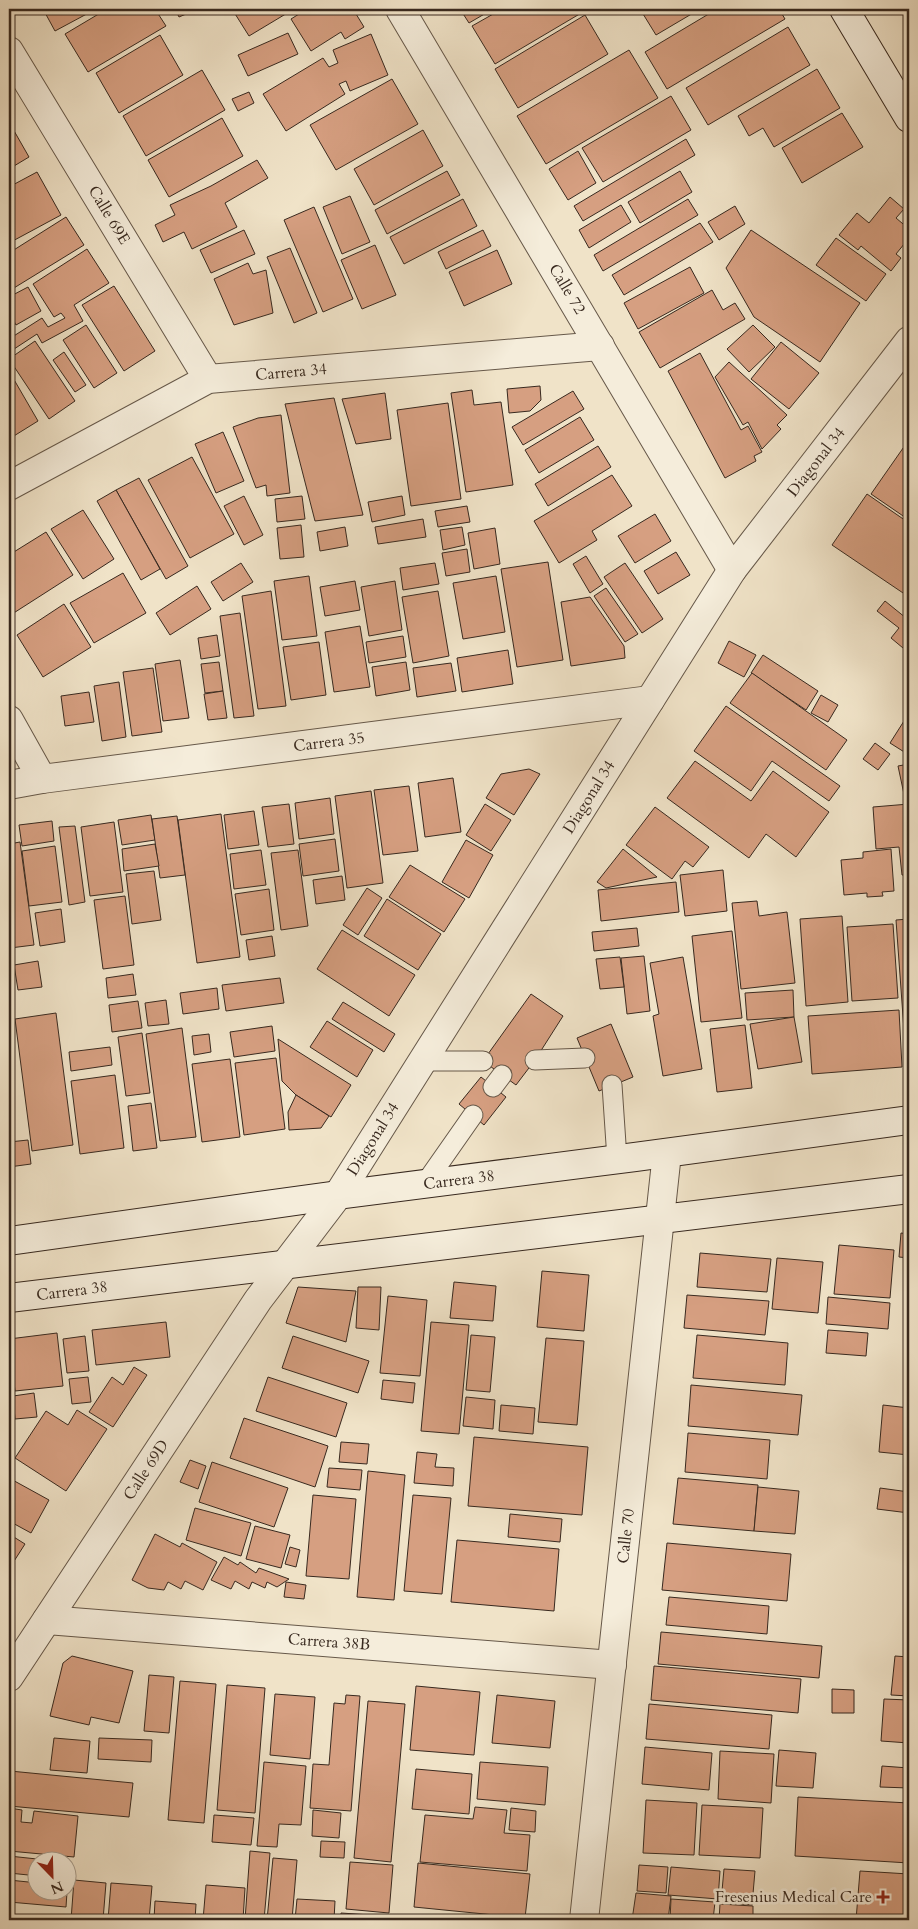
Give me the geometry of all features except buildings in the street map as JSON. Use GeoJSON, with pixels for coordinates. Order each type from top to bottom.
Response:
{"type":"FeatureCollection","features":[{"type":"Feature","properties":{"kind":"street","name":"Calle 72"},"geometry":{"type":"LineString","coordinates":[[400,9],[732,570]]}},
{"type":"Feature","properties":{"kind":"street"},"geometry":{"type":"LineString","coordinates":[[844,9],[909,118]]}},
{"type":"Feature","properties":{"kind":"street","name":"Calle 69E"},"geometry":{"type":"LineString","coordinates":[[9,51],[208,379]]}},
{"type":"Feature","properties":{"kind":"street","name":"Diagonal 34"},"geometry":{"type":"LineString","coordinates":[[286,1264],[338,1195],[732,570],[909,341]]}},
{"type":"Feature","properties":{"kind":"street","name":"Carrera 34"},"geometry":{"type":"LineString","coordinates":[[9,486],[208,379],[600,346]]}},
{"type":"Feature","properties":{"kind":"street","name":"Carrera 35"},"geometry":{"type":"LineString","coordinates":[[9,785],[42,779],[650,700]]}},
{"type":"Feature","properties":{"kind":"street"},"geometry":{"type":"LineString","coordinates":[[9,720],[42,779]]}},
{"type":"Feature","properties":{"kind":"street","name":"Carrera 38"},"geometry":{"type":"LineString","coordinates":[[9,1241],[338,1195],[909,1120]]}},
{"type":"Feature","properties":{"kind":"street","name":"Calle 70"},"geometry":{"type":"LineString","coordinates":[[584,1920],[667,1153]]}},
{"type":"Feature","properties":{"kind":"street","name":"Carrera 38"},"geometry":{"type":"LineString","coordinates":[[9,1298],[909,1189]]}},
{"type":"Feature","properties":{"kind":"street","name":"Calle 69D"},"geometry":{"type":"LineString","coordinates":[[9,1677],[258,1300],[286,1264]]}},
{"type":"Feature","properties":{"kind":"street","name":"Carrera 38B"},"geometry":{"type":"LineString","coordinates":[[47,1620],[612,1665]]}},
{"type":"Feature","properties":{"kind":"lane"},"geometry":{"type":"LineString","coordinates":[[535,1060],[585,1058]]}},
{"type":"Feature","properties":{"kind":"lane"},"geometry":{"type":"LineString","coordinates":[[422,1061],[483,1061]]}},
{"type":"Feature","properties":{"kind":"lane"},"geometry":{"type":"LineString","coordinates":[[612,1085],[617,1159]]}},
{"type":"Feature","properties":{"kind":"lane"},"geometry":{"type":"LineString","coordinates":[[424,1185],[473,1115]]}},
{"type":"Feature","properties":{"kind":"place","name":"Fresenius Medical Care"},"geometry":{"type":"Point","coordinates":[883,1897]}}]}
